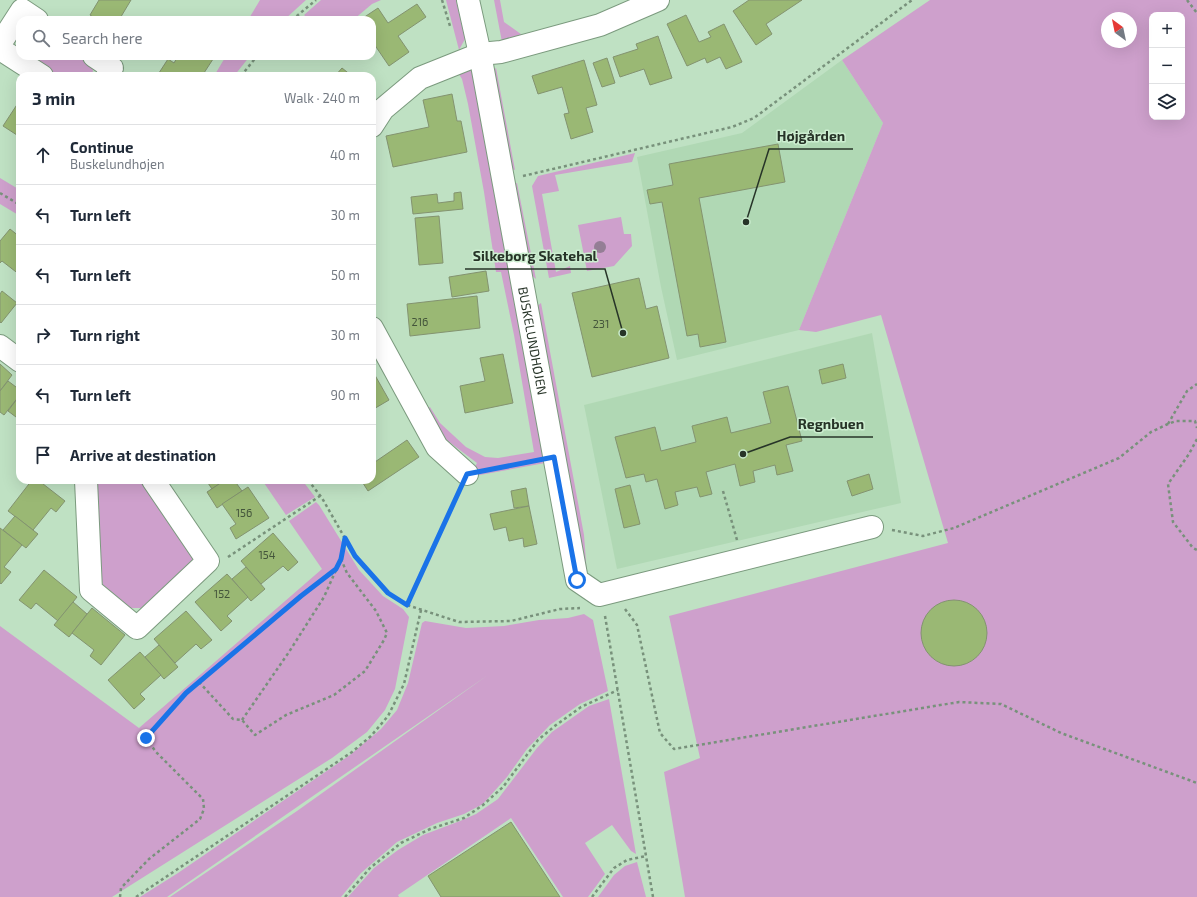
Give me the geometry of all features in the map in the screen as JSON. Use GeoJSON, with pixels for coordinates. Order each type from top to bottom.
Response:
{"type":"FeatureCollection","features":[{"type":"Feature","properties":{"kind":"street","name":"BUSKELUNDHØJEN"},"geometry":{"type":"LineString","coordinates":[[468,0],[480,54],[577,580],[591,601]]}},
{"type":"Feature","properties":{"kind":"street"},"geometry":{"type":"LineString","coordinates":[[376,120],[384,109],[420,78],[480,54],[501,52],[600,25],[658,0]]}},
{"type":"Feature","properties":{"kind":"street"},"geometry":{"type":"LineString","coordinates":[[17,16],[22,10],[31,16]]}},
{"type":"Feature","properties":{"kind":"street"},"geometry":{"type":"LineString","coordinates":[[3,32],[16,17]]}},
{"type":"Feature","properties":{"kind":"street"},"geometry":{"type":"LineString","coordinates":[[0,49],[16,59]]}},
{"type":"Feature","properties":{"kind":"street"},"geometry":{"type":"LineString","coordinates":[[17,60],[36,72]]}},
{"type":"Feature","properties":{"kind":"street"},"geometry":{"type":"LineString","coordinates":[[100,60],[112,68],[110,72]]}},
{"type":"Feature","properties":{"kind":"street"},"geometry":{"type":"LineString","coordinates":[[376,335],[437,447],[467,474]]}},
{"type":"Feature","properties":{"kind":"street"},"geometry":{"type":"LineString","coordinates":[[0,346],[16,358]]}},
{"type":"Feature","properties":{"kind":"street"},"geometry":{"type":"LineString","coordinates":[[86,484],[91,590],[137,628],[208,561],[156,484]]}},
{"type":"Feature","properties":{"kind":"street"},"geometry":{"type":"LineString","coordinates":[[591,601],[742,559],[872,527]]}},
{"type":"Feature","properties":{"kind":"path"},"geometry":{"type":"LineString","coordinates":[[297,16],[316,0]]}},
{"type":"Feature","properties":{"kind":"path"},"geometry":{"type":"LineString","coordinates":[[442,0],[451,28]]}},
{"type":"Feature","properties":{"kind":"path"},"geometry":{"type":"LineString","coordinates":[[521,176],[732,127],[754,118],[912,0]]}},
{"type":"Feature","properties":{"kind":"path"},"geometry":{"type":"LineString","coordinates":[[1187,0],[1197,13]]}},
{"type":"Feature","properties":{"kind":"path"},"geometry":{"type":"LineString","coordinates":[[244,72],[254,60]]}},
{"type":"Feature","properties":{"kind":"path"},"geometry":{"type":"LineString","coordinates":[[0,193],[16,203]]}},
{"type":"Feature","properties":{"kind":"path"},"geometry":{"type":"LineString","coordinates":[[1168,424],[1187,391],[1197,384]]}},
{"type":"Feature","properties":{"kind":"path"},"geometry":{"type":"LineString","coordinates":[[872,527],[923,536],[954,528],[1119,458],[1151,432],[1168,424],[1176,421],[1195,421],[1197,428]]}},
{"type":"Feature","properties":{"kind":"path"},"geometry":{"type":"LineString","coordinates":[[1197,439],[1189,454],[1168,484],[1173,522],[1193,548],[1197,550]]}},
{"type":"Feature","properties":{"kind":"path"},"geometry":{"type":"LineString","coordinates":[[407,605],[467,474],[554,457]]}},
{"type":"Feature","properties":{"kind":"path"},"geometry":{"type":"LineString","coordinates":[[311,484],[320,496],[355,556],[388,593],[407,605],[459,622],[466,622],[511,621],[591,601],[622,604],[637,625],[660,733],[674,750],[959,702],[1001,704],[1061,733],[1197,783]]}},
{"type":"Feature","properties":{"kind":"path"},"geometry":{"type":"LineString","coordinates":[[723,491],[742,559]]}},
{"type":"Feature","properties":{"kind":"path"},"geometry":{"type":"LineString","coordinates":[[208,561],[223,560],[320,496]]}},
{"type":"Feature","properties":{"kind":"path"},"geometry":{"type":"LineString","coordinates":[[242,720],[289,652],[324,596],[341,559],[345,538]]}},
{"type":"Feature","properties":{"kind":"path"},"geometry":{"type":"LineString","coordinates":[[199,682],[232,719],[242,720],[255,735],[286,715],[334,695],[365,671],[387,633],[376,611],[347,573],[341,559]]}},
{"type":"Feature","properties":{"kind":"path"},"geometry":{"type":"LineString","coordinates":[[120,897],[121,888],[144,864],[200,819],[204,809],[203,799],[156,752],[146,738],[186,693],[301,596],[336,569]]}},
{"type":"Feature","properties":{"kind":"path"},"geometry":{"type":"LineString","coordinates":[[136,897],[352,752],[371,736],[388,716],[404,684],[421,610]]}},
{"type":"Feature","properties":{"kind":"path"},"geometry":{"type":"LineString","coordinates":[[345,897],[370,868],[401,843],[430,829],[464,818],[483,805],[503,787],[538,740],[581,707],[618,690]]}},
{"type":"Feature","properties":{"kind":"path"},"geometry":{"type":"LineString","coordinates":[[592,897],[614,868],[626,860],[646,856]]}},
{"type":"Feature","properties":{"kind":"shaded area"},"geometry":{"type":"Polygon","coordinates":[[[260,0],[306,0],[288,16],[250,16],[260,0]]]}},
{"type":"Feature","properties":{"kind":"shaded area"},"geometry":{"type":"Polygon","coordinates":[[[321,0],[381,0],[372,4],[358,16],[304,15],[321,0]]]}},
{"type":"Feature","properties":{"kind":"shaded area"},"geometry":{"type":"Polygon","coordinates":[[[446,0],[456,0],[465,39],[459,50],[446,0]]]}},
{"type":"Feature","properties":{"kind":"shaded area"},"geometry":{"type":"Polygon","coordinates":[[[494,0],[500,0],[504,22],[525,37],[502,42],[494,0]]]}},
{"type":"Feature","properties":{"kind":"shaded area"},"geometry":{"type":"Polygon","coordinates":[[[930,0],[1197,0],[1197,897],[685,897],[664,772],[700,758],[669,616],[948,543],[881,315],[816,332],[799,330],[883,123],[842,60],[930,0]]]}},
{"type":"Feature","properties":{"kind":"shaded area"},"geometry":{"type":"Polygon","coordinates":[[[29,60],[88,60],[93,71],[93,72],[46,72],[29,60]]]}},
{"type":"Feature","properties":{"kind":"shaded area"},"geometry":{"type":"Polygon","coordinates":[[[224,60],[247,60],[237,72],[216,72],[224,60]]]}},
{"type":"Feature","properties":{"kind":"shaded area"},"geometry":{"type":"Polygon","coordinates":[[[842,60],[883,123],[799,330],[677,360],[661,287],[637,157],[742,133],[842,60]]]}},
{"type":"Feature","properties":{"kind":"shaded area"},"geometry":{"type":"Polygon","coordinates":[[[463,65],[472,71],[545,463],[469,477],[477,463],[440,435],[422,412],[430,407],[440,423],[466,447],[485,457],[498,458],[534,452],[514,335],[501,272],[496,272],[484,192],[468,104],[462,79],[455,68],[463,65]]]}},
{"type":"Feature","properties":{"kind":"shaded area"},"geometry":{"type":"Polygon","coordinates":[[[496,68],[515,170],[509,168],[492,71],[496,68]]]}},
{"type":"Feature","properties":{"kind":"shaded area"},"geometry":{"type":"Polygon","coordinates":[[[635,153],[632,162],[555,175],[559,191],[542,194],[556,272],[570,266],[571,273],[549,278],[532,186],[538,176],[635,153]]]}},
{"type":"Feature","properties":{"kind":"shaded area"},"geometry":{"type":"Polygon","coordinates":[[[0,178],[16,188],[16,214],[0,204],[0,178]]]}},
{"type":"Feature","properties":{"kind":"shaded area"},"geometry":{"type":"Polygon","coordinates":[[[517,183],[536,279],[529,273],[512,185],[517,183]]]}},
{"type":"Feature","properties":{"kind":"shaded area"},"geometry":{"type":"Polygon","coordinates":[[[621,217],[624,234],[631,234],[632,246],[614,266],[587,271],[578,225],[621,217]]]}},
{"type":"Feature","properties":{"kind":"shaded area"},"geometry":{"type":"Polygon","coordinates":[[[541,303],[584,535],[587,575],[536,307],[541,303]]]}},
{"type":"Feature","properties":{"kind":"shaded area"},"geometry":{"type":"Polygon","coordinates":[[[872,333],[901,503],[617,569],[584,405],[872,333]]]}},
{"type":"Feature","properties":{"kind":"shaded area"},"geometry":{"type":"Polygon","coordinates":[[[94,484],[147,484],[192,554],[192,561],[141,608],[130,608],[104,589],[102,581],[94,484]]]}},
{"type":"Feature","properties":{"kind":"shaded area"},"geometry":{"type":"Polygon","coordinates":[[[265,484],[305,484],[315,497],[286,515],[265,484]]]}},
{"type":"Feature","properties":{"kind":"shaded area"},"geometry":{"type":"Polygon","coordinates":[[[316,502],[359,570],[383,596],[403,609],[409,617],[395,689],[385,710],[367,732],[332,758],[112,897],[0,897],[0,626],[139,728],[322,569],[289,521],[316,502]]]}},
{"type":"Feature","properties":{"kind":"shaded area"},"geometry":{"type":"Polygon","coordinates":[[[584,614],[593,620],[608,691],[580,704],[550,725],[527,749],[507,777],[483,804],[464,814],[437,823],[397,842],[361,873],[341,897],[170,897],[297,811],[488,675],[167,897],[140,897],[178,873],[350,755],[381,729],[397,710],[408,683],[422,623],[425,621],[466,628],[504,626],[539,620],[568,618],[584,614]]]}},
{"type":"Feature","properties":{"kind":"shaded area"},"geometry":{"type":"Polygon","coordinates":[[[609,699],[636,854],[631,851],[612,825],[585,843],[605,874],[588,897],[563,897],[511,818],[398,895],[399,897],[348,897],[374,868],[398,850],[423,835],[476,814],[498,799],[537,748],[552,732],[589,706],[609,699]]]}},
{"type":"Feature","properties":{"kind":"shaded area"},"geometry":{"type":"Polygon","coordinates":[[[637,862],[646,897],[598,897],[614,875],[625,866],[637,862]]]}},
{"type":"Feature","properties":{"kind":"building"},"geometry":{"type":"Polygon","coordinates":[[[99,0],[131,0],[121,16],[90,15],[99,0]]]}},
{"type":"Feature","properties":{"kind":"building"},"geometry":{"type":"Polygon","coordinates":[[[749,0],[802,0],[766,24],[772,34],[756,45],[733,11],[749,0]]]}},
{"type":"Feature","properties":{"kind":"building"},"geometry":{"type":"Polygon","coordinates":[[[417,4],[426,17],[398,36],[409,52],[389,66],[376,47],[376,16],[366,16],[378,8],[388,23],[417,4]]]}},
{"type":"Feature","properties":{"kind":"building"},"geometry":{"type":"Polygon","coordinates":[[[686,15],[699,42],[711,37],[708,32],[724,24],[742,62],[726,69],[720,57],[707,63],[705,58],[687,66],[667,24],[686,15]]]}},
{"type":"Feature","properties":{"kind":"building"},"geometry":{"type":"Polygon","coordinates":[[[658,36],[672,78],[650,85],[644,69],[620,77],[613,57],[638,49],[636,44],[658,36]]]}},
{"type":"Feature","properties":{"kind":"building"},"geometry":{"type":"Polygon","coordinates":[[[607,58],[615,83],[602,87],[593,63],[607,58]]]}},
{"type":"Feature","properties":{"kind":"building"},"geometry":{"type":"Polygon","coordinates":[[[167,60],[174,63],[176,60],[212,60],[205,72],[160,72],[167,60]]]}},
{"type":"Feature","properties":{"kind":"building"},"geometry":{"type":"Polygon","coordinates":[[[584,60],[597,105],[586,108],[593,132],[571,139],[564,114],[569,113],[562,87],[538,94],[532,76],[584,60]]]}},
{"type":"Feature","properties":{"kind":"building"},"geometry":{"type":"Polygon","coordinates":[[[342,68],[347,72],[338,72],[342,68]]]}},
{"type":"Feature","properties":{"kind":"building"},"geometry":{"type":"Polygon","coordinates":[[[452,94],[457,121],[461,121],[467,152],[393,167],[386,136],[429,127],[423,100],[452,94]]]}},
{"type":"Feature","properties":{"kind":"building"},"geometry":{"type":"Polygon","coordinates":[[[16,106],[16,134],[3,126],[16,106]]]}},
{"type":"Feature","properties":{"kind":"building"},"geometry":{"type":"Polygon","coordinates":[[[778,144],[785,182],[699,198],[726,342],[700,347],[698,334],[687,336],[662,202],[650,204],[647,190],[673,185],[669,164],[778,144]]]}},
{"type":"Feature","properties":{"kind":"building"},"geometry":{"type":"Polygon","coordinates":[[[461,192],[463,209],[413,214],[411,197],[437,194],[438,203],[454,201],[454,193],[461,192]]]}},
{"type":"Feature","properties":{"kind":"building"},"geometry":{"type":"Polygon","coordinates":[[[439,216],[443,263],[419,265],[415,218],[439,216]]]}},
{"type":"Feature","properties":{"kind":"building"},"geometry":{"type":"Polygon","coordinates":[[[10,229],[16,234],[16,272],[2,261],[0,263],[0,241],[10,229]]]}},
{"type":"Feature","properties":{"kind":"building"},"geometry":{"type":"Polygon","coordinates":[[[486,271],[489,291],[452,297],[449,277],[486,271]]]}},
{"type":"Feature","properties":{"kind":"building"},"geometry":{"type":"Polygon","coordinates":[[[639,278],[646,309],[657,306],[669,358],[592,377],[572,293],[639,278]]]}},
{"type":"Feature","properties":{"kind":"building"},"geometry":{"type":"Polygon","coordinates":[[[2,291],[16,302],[1,323],[0,322],[0,294],[2,291]]]}},
{"type":"Feature","properties":{"kind":"building"},"geometry":{"type":"Polygon","coordinates":[[[477,296],[480,328],[410,336],[407,304],[477,296]]]}},
{"type":"Feature","properties":{"kind":"building"},"geometry":{"type":"Polygon","coordinates":[[[503,354],[513,403],[465,413],[460,386],[485,381],[480,358],[503,354]]]}},
{"type":"Feature","properties":{"kind":"building"},"geometry":{"type":"Polygon","coordinates":[[[0,364],[12,375],[0,391],[0,364]]]}},
{"type":"Feature","properties":{"kind":"building"},"geometry":{"type":"Polygon","coordinates":[[[843,364],[846,378],[822,384],[819,370],[843,364]]]}},
{"type":"Feature","properties":{"kind":"building"},"geometry":{"type":"Polygon","coordinates":[[[376,377],[389,400],[376,408],[376,377]]]}},
{"type":"Feature","properties":{"kind":"building"},"geometry":{"type":"Polygon","coordinates":[[[8,381],[16,387],[16,400],[4,415],[0,412],[0,391],[8,381]]]}},
{"type":"Feature","properties":{"kind":"building"},"geometry":{"type":"Polygon","coordinates":[[[788,386],[802,441],[786,445],[793,471],[777,475],[775,465],[753,471],[755,482],[740,486],[735,464],[706,472],[712,494],[700,497],[697,487],[675,492],[678,505],[665,509],[657,479],[646,482],[644,474],[626,478],[615,437],[655,427],[661,451],[696,442],[692,426],[727,417],[731,433],[771,423],[763,392],[788,386]]]}},
{"type":"Feature","properties":{"kind":"building"},"geometry":{"type":"Polygon","coordinates":[[[16,400],[16,417],[8,411],[16,400]]]}},
{"type":"Feature","properties":{"kind":"building"},"geometry":{"type":"Polygon","coordinates":[[[407,440],[419,457],[368,491],[364,484],[376,484],[376,461],[407,440]]]}},
{"type":"Feature","properties":{"kind":"building"},"geometry":{"type":"Polygon","coordinates":[[[869,474],[873,489],[852,496],[847,481],[869,474]]]}},
{"type":"Feature","properties":{"kind":"building"},"geometry":{"type":"Polygon","coordinates":[[[29,484],[43,484],[65,501],[56,512],[51,508],[33,530],[8,511],[29,484]]]}},
{"type":"Feature","properties":{"kind":"building"},"geometry":{"type":"Polygon","coordinates":[[[209,484],[219,484],[212,489],[209,484]]]}},
{"type":"Feature","properties":{"kind":"building"},"geometry":{"type":"Polygon","coordinates":[[[219,484],[237,484],[242,491],[217,508],[207,492],[219,484]]]}},
{"type":"Feature","properties":{"kind":"building"},"geometry":{"type":"Polygon","coordinates":[[[630,485],[640,524],[624,528],[615,489],[630,485]]]}},
{"type":"Feature","properties":{"kind":"building"},"geometry":{"type":"Polygon","coordinates":[[[248,487],[269,518],[236,539],[230,528],[236,524],[222,504],[248,487]]]}},
{"type":"Feature","properties":{"kind":"building"},"geometry":{"type":"Polygon","coordinates":[[[526,488],[529,506],[514,508],[511,491],[526,488]]]}},
{"type":"Feature","properties":{"kind":"building"},"geometry":{"type":"Polygon","coordinates":[[[529,506],[537,544],[524,547],[523,538],[509,541],[506,527],[494,530],[490,514],[529,506]]]}},
{"type":"Feature","properties":{"kind":"building"},"geometry":{"type":"Polygon","coordinates":[[[15,516],[38,534],[26,548],[3,530],[15,516]]]}},
{"type":"Feature","properties":{"kind":"building"},"geometry":{"type":"Polygon","coordinates":[[[0,528],[22,545],[4,567],[11,572],[1,584],[0,583],[0,528]]]}},
{"type":"Feature","properties":{"kind":"building"},"geometry":{"type":"Polygon","coordinates":[[[273,533],[298,562],[288,571],[283,566],[261,584],[241,561],[273,533]]]}},
{"type":"Feature","properties":{"kind":"building"},"geometry":{"type":"Polygon","coordinates":[[[246,567],[265,589],[251,601],[232,579],[246,567]]]}},
{"type":"Feature","properties":{"kind":"building"},"geometry":{"type":"Polygon","coordinates":[[[44,570],[77,597],[58,621],[36,603],[31,609],[19,600],[44,570]]]}},
{"type":"Feature","properties":{"kind":"building"},"geometry":{"type":"Polygon","coordinates":[[[227,574],[248,597],[227,616],[232,621],[221,631],[195,602],[227,574]]]}},
{"type":"Feature","properties":{"kind":"building"},"geometry":{"type":"Polygon","coordinates":[[[954,600],[967,603],[977,610],[984,620],[987,633],[984,646],[977,656],[967,663],[954,666],[941,663],[931,656],[924,646],[921,633],[924,620],[931,610],[941,603],[954,600]]]}},
{"type":"Feature","properties":{"kind":"building"},"geometry":{"type":"Polygon","coordinates":[[[73,602],[87,614],[69,637],[54,625],[73,602]]]}},
{"type":"Feature","properties":{"kind":"building"},"geometry":{"type":"Polygon","coordinates":[[[92,608],[125,635],[101,665],[90,656],[94,650],[72,633],[92,608]]]}},
{"type":"Feature","properties":{"kind":"building"},"geometry":{"type":"Polygon","coordinates":[[[186,611],[212,640],[201,649],[196,644],[175,663],[154,639],[186,611]]]}},
{"type":"Feature","properties":{"kind":"building"},"geometry":{"type":"Polygon","coordinates":[[[159,645],[178,667],[164,679],[145,657],[159,645]]]}},
{"type":"Feature","properties":{"kind":"building"},"geometry":{"type":"Polygon","coordinates":[[[140,652],[161,675],[140,694],[145,699],[134,709],[108,680],[140,652]]]}},
{"type":"Feature","properties":{"kind":"building"},"geometry":{"type":"Polygon","coordinates":[[[511,822],[560,897],[441,897],[428,876],[511,822]]]}},
{"type":"Feature","properties":{"kind":"place","name":"Højgården"},"geometry":{"type":"Point","coordinates":[746,222]}},
{"type":"Feature","properties":{"kind":"place","name":"Silkeborg Skatehal"},"geometry":{"type":"Point","coordinates":[623,333]}},
{"type":"Feature","properties":{"kind":"place","name":"Regnbuen"},"geometry":{"type":"Point","coordinates":[743,454]}},
{"type":"Feature","properties":{"kind":"route"},"geometry":{"type":"LineString","coordinates":[[146,738],[186,693],[301,596],[336,569],[341,559],[345,538],[355,556],[388,593],[407,605],[467,474],[554,457],[577,580]]}}]}
